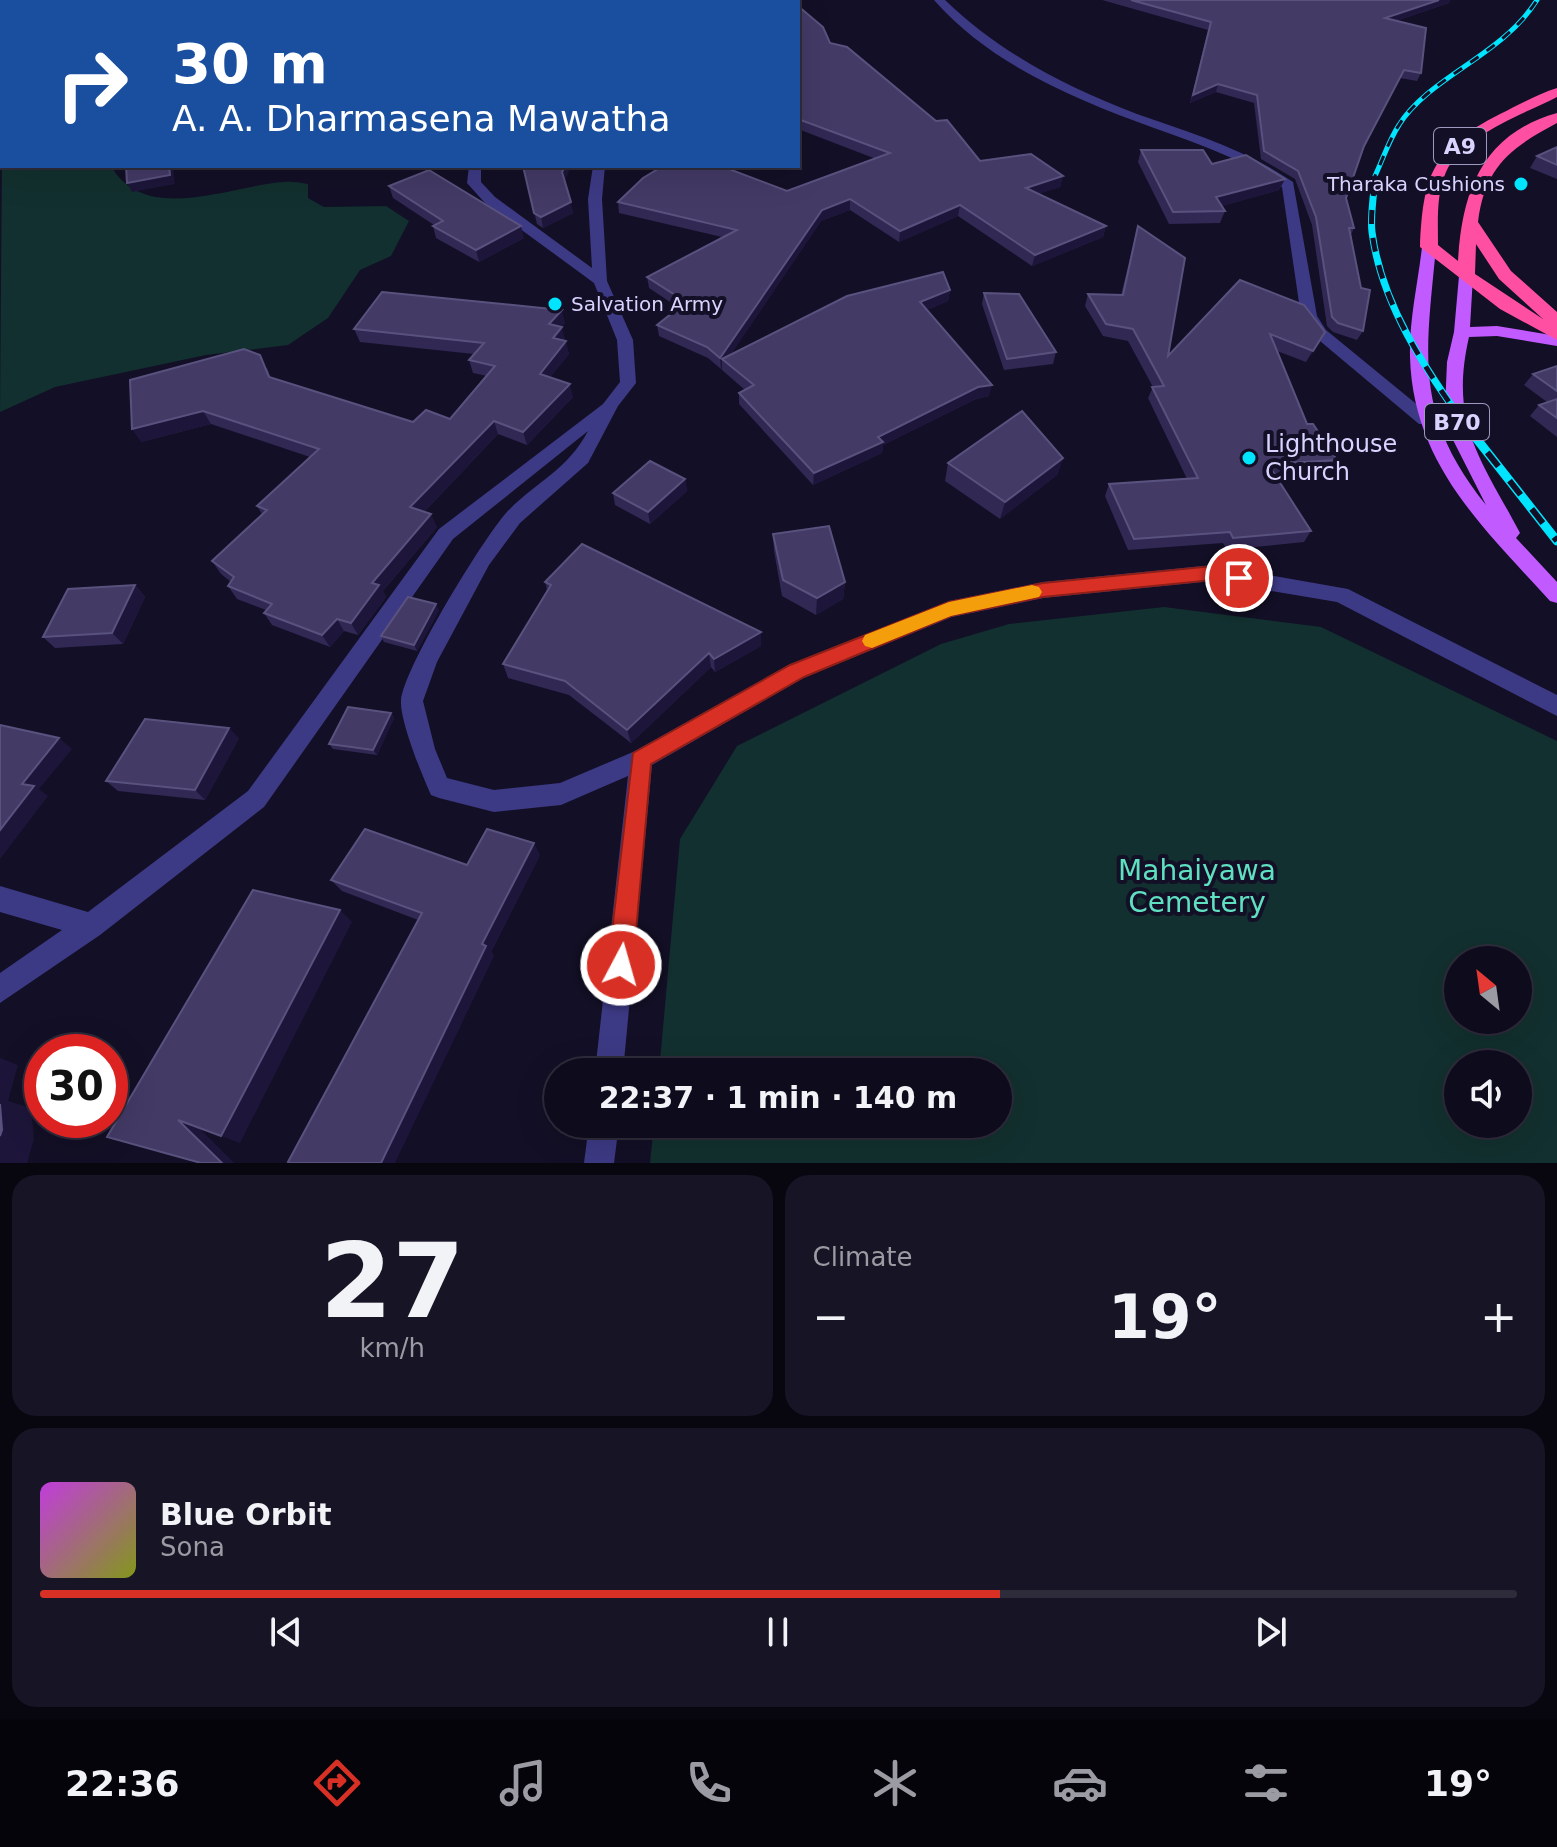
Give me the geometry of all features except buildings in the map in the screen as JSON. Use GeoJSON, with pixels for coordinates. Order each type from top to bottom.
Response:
{"type":"FeatureCollection","features":[{"type":"Feature","properties":{"kind":"highway","name":"A9"},"geometry":{"type":"LineString","coordinates":[[1429,247],[1432,196],[1444,161],[1474,135],[1557,92]]}},
{"type":"Feature","properties":{"kind":"highway","name":"A9"},"geometry":{"type":"LineString","coordinates":[[1468,220],[1476,186],[1493,159],[1517,138],[1557,117]]}},
{"type":"Feature","properties":{"kind":"highway"},"geometry":{"type":"LineString","coordinates":[[1466,276],[1468,220]]}},
{"type":"Feature","properties":{"kind":"highway"},"geometry":{"type":"LineString","coordinates":[[1468,220],[1505,275],[1557,322]]}},
{"type":"Feature","properties":{"kind":"highway"},"geometry":{"type":"LineString","coordinates":[[1429,247],[1528,320],[1557,334]]}},
{"type":"Feature","properties":{"kind":"main road","name":"B70"},"geometry":{"type":"LineString","coordinates":[[1429,247],[1417,356],[1425,420],[1432,440],[1458,486],[1557,595]]}},
{"type":"Feature","properties":{"kind":"main road","name":"B70"},"geometry":{"type":"LineString","coordinates":[[1466,276],[1462,332],[1455,362],[1454,409],[1460,436],[1522,555]]}},
{"type":"Feature","properties":{"kind":"main road"},"geometry":{"type":"LineString","coordinates":[[1462,332],[1497,331],[1557,341]]}},
{"type":"Feature","properties":{"kind":"street"},"geometry":{"type":"LineString","coordinates":[[939,0],[962,26],[1015,64],[1117,111],[1232,151],[1268,170],[1288,185],[1309,316],[1320,333],[1425,420]]}},
{"type":"Feature","properties":{"kind":"street"},"geometry":{"type":"LineString","coordinates":[[475,168],[474,183],[490,200],[600,281]]}},
{"type":"Feature","properties":{"kind":"street"},"geometry":{"type":"LineString","coordinates":[[599,168],[595,199],[600,281],[625,340],[628,383],[611,404],[582,459],[513,518],[482,560],[427,661],[412,701],[424,749],[439,787],[494,801],[561,794],[641,759],[797,671],[949,609],[1043,590],[1213,573],[1341,595],[1557,706]]}},
{"type":"Feature","properties":{"kind":"street"},"geometry":{"type":"LineString","coordinates":[[0,989],[91,926],[256,799],[446,534],[611,404]]}},
{"type":"Feature","properties":{"kind":"street"},"geometry":{"type":"LineString","coordinates":[[610,1058],[641,759]]}},
{"type":"Feature","properties":{"kind":"street"},"geometry":{"type":"LineString","coordinates":[[0,899],[91,926]]}},
{"type":"Feature","properties":{"kind":"street"},"geometry":{"type":"LineString","coordinates":[[599,1163],[602,1138]]}},
{"type":"Feature","properties":{"kind":"green space"},"geometry":{"type":"Polygon","coordinates":[[[2,168],[113,168],[126,184],[145,194],[167,198],[191,198],[293,182],[308,184],[308,198],[324,207],[386,206],[409,221],[391,256],[360,270],[328,318],[288,345],[206,355],[55,387],[0,412],[2,168]]]}},
{"type":"Feature","properties":{"kind":"green space","name":"Mahaiyawa Cemetery"},"geometry":{"type":"Polygon","coordinates":[[[1164,607],[1321,627],[1557,741],[1557,1163],[650,1163],[653,1138],[1012,1138],[1012,1058],[660,1058],[680,839],[737,746],[941,644],[1009,624],[1164,607]]]}},
{"type":"Feature","properties":{"kind":"railway"},"geometry":{"type":"LineString","coordinates":[[1374,184],[1392,137],[1412,108],[1505,36],[1537,0]]}},
{"type":"Feature","properties":{"kind":"railway"},"geometry":{"type":"LineString","coordinates":[[1374,182],[1372,232],[1385,284],[1407,334],[1466,426]]}},
{"type":"Feature","properties":{"kind":"railway"},"geometry":{"type":"LineString","coordinates":[[1465,424],[1557,541]]}},
{"type":"Feature","properties":{"kind":"slow traffic"},"geometry":{"type":"LineString","coordinates":[[872,641],[949,609],[1032,592]]}},
{"type":"Feature","properties":{"kind":"place","name":"Tharaka Cushions"},"geometry":{"type":"Point","coordinates":[1521,184]}},
{"type":"Feature","properties":{"kind":"place","name":"Salvation Army"},"geometry":{"type":"Point","coordinates":[555,304]}},
{"type":"Feature","properties":{"kind":"place","name":"Lighthouse Church"},"geometry":{"type":"Point","coordinates":[1249,458]}},
{"type":"Feature","properties":{"kind":"route"},"geometry":{"type":"LineString","coordinates":[[621,965],[641,759],[797,671],[949,609],[1043,590],[1213,573],[1239,578]]}}]}
